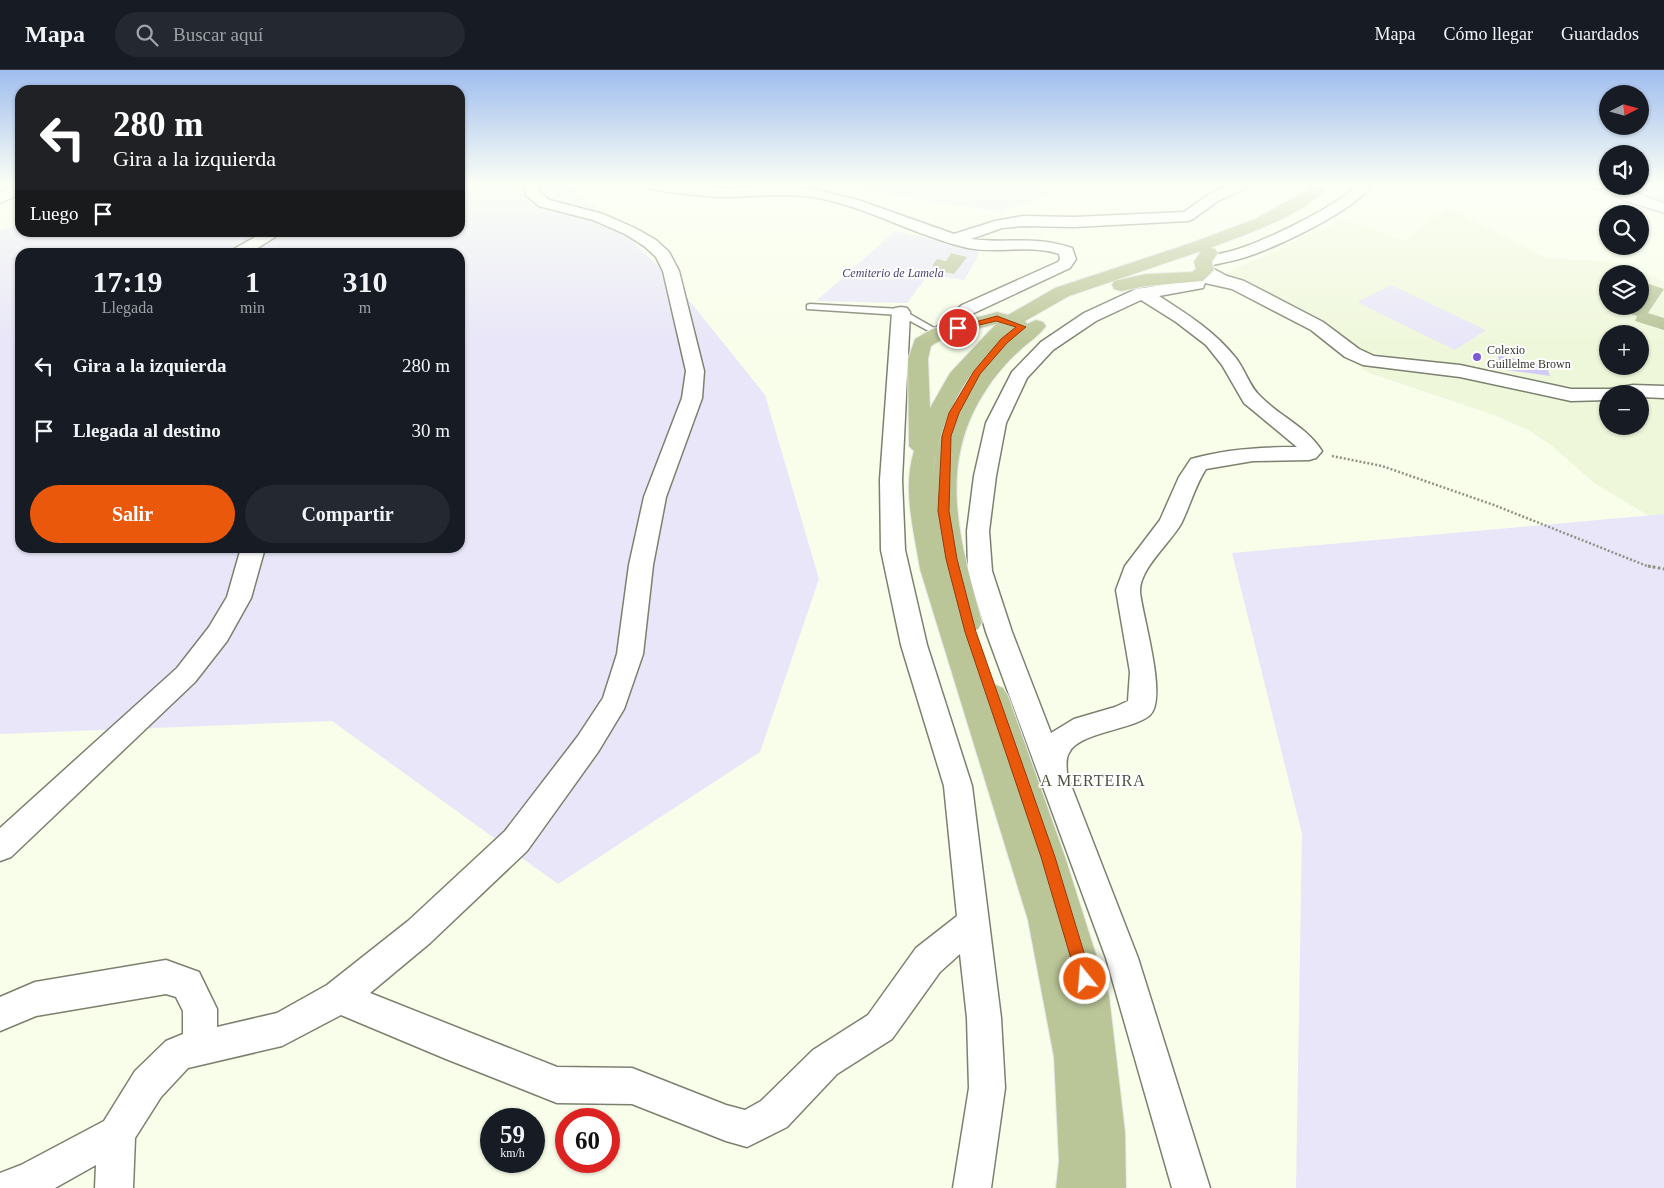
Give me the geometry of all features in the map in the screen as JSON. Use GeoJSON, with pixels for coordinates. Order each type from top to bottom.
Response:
{"type":"FeatureCollection","features":[{"type":"Feature","properties":{"kind":"main road"},"geometry":{"type":"LineString","coordinates":[[908,359],[922,343],[939,333],[1010,322],[1059,305],[1223,237]]}},
{"type":"Feature","properties":{"kind":"main road"},"geometry":{"type":"LineString","coordinates":[[933,464],[976,388],[1009,349],[1035,326],[1102,286],[1202,269],[1256,237]]}},
{"type":"Feature","properties":{"kind":"main road"},"geometry":{"type":"LineString","coordinates":[[997,297],[989,307],[1010,322]]}},
{"type":"Feature","properties":{"kind":"main road"},"geometry":{"type":"LineString","coordinates":[[1010,322],[1004,341],[967,375],[935,419],[933,464],[922,509],[933,569],[1046,920],[1073,1057],[1080,1161],[1077,1188]]}},
{"type":"Feature","properties":{"kind":"main road"},"geometry":{"type":"LineString","coordinates":[[908,359],[933,370],[967,375]]}},
{"type":"Feature","properties":{"kind":"main road"},"geometry":{"type":"LineString","coordinates":[[908,359],[918,417],[933,464],[944,511],[952,559],[971,632],[1048,857],[1090,996],[1105,1132],[1105,1188]]}},
{"type":"Feature","properties":{"kind":"street"},"geometry":{"type":"LineString","coordinates":[[247,248],[267,237]]}},
{"type":"Feature","properties":{"kind":"street"},"geometry":{"type":"LineString","coordinates":[[114,1188],[117,1134],[148,1084],[178,1053],[282,1029],[339,997],[419,932],[516,841],[588,744],[615,701],[630,654],[641,565],[656,497],[692,398],[695,372],[671,272],[663,255],[650,243],[639,237]]}},
{"type":"Feature","properties":{"kind":"street"},"geometry":{"type":"LineString","coordinates":[[1202,269],[1280,237]]}},
{"type":"Feature","properties":{"kind":"street"},"geometry":{"type":"LineString","coordinates":[[939,333],[968,309],[1064,265],[1068,259],[1066,251],[1052,245],[1032,243],[992,245],[969,243],[956,238]]}},
{"type":"Feature","properties":{"kind":"street"},"geometry":{"type":"LineString","coordinates":[[1191,1188],[1122,958],[999,632],[980,571],[978,531],[985,476],[996,423],[1019,376],[1047,346],[1090,316],[1142,293],[1197,284],[1202,269]]}},
{"type":"Feature","properties":{"kind":"street"},"geometry":{"type":"LineString","coordinates":[[1202,269],[1238,285],[1316,326],[1352,353],[1370,361],[1460,371],[1571,395],[1599,394]]}},
{"type":"Feature","properties":{"kind":"street"},"geometry":{"type":"LineString","coordinates":[[1053,776],[1052,758],[1058,743],[1084,728],[1122,716],[1141,707],[1143,672],[1128,590],[1137,566],[1170,523],[1190,477],[1198,464],[1215,458],[1253,454],[1309,453],[1312,451],[1306,444],[1250,399],[1230,363],[1212,341],[1182,318],[1142,293]]}},
{"type":"Feature","properties":{"kind":"street"},"geometry":{"type":"LineString","coordinates":[[900,312],[908,359],[891,480],[893,550],[914,646],[958,786],[984,1018],[987,1088],[972,1188]]}},
{"type":"Feature","properties":{"kind":"street"},"geometry":{"type":"LineString","coordinates":[[1649,392],[1664,392]]}},
{"type":"Feature","properties":{"kind":"street"},"geometry":{"type":"LineString","coordinates":[[0,847],[186,675],[218,634],[239,598],[252,553]]}},
{"type":"Feature","properties":{"kind":"street"},"geometry":{"type":"LineString","coordinates":[[339,997],[446,1042],[557,1085],[632,1086],[726,1123],[747,1129],[774,1114],[825,1062],[880,1026],[928,960],[974,922]]}},
{"type":"Feature","properties":{"kind":"street"},"geometry":{"type":"LineString","coordinates":[[0,1014],[36,999],[166,977],[186,984],[200,1009],[200,1048]]}},
{"type":"Feature","properties":{"kind":"street"},"geometry":{"type":"LineString","coordinates":[[11,1188],[33,1179],[117,1134]]}},
{"type":"Feature","properties":{"kind":"lane"},"geometry":{"type":"LineString","coordinates":[[810,307],[900,312],[939,333]]}},
{"type":"Feature","properties":{"kind":"path"},"geometry":{"type":"LineString","coordinates":[[1312,451],[1382,466],[1494,505],[1647,566],[1664,569]]}},
{"type":"Feature","properties":{"kind":"shaded area","name":"Colexio Guillelme Brown"},"geometry":{"type":"Polygon","coordinates":[[[1302,237],[1394,237],[1405,241],[1410,237],[1506,237],[1546,258],[1605,261],[1618,265],[1599,265],[1599,315],[1649,315],[1649,274],[1664,283],[1664,525],[1594,483],[1552,446],[1530,431],[1494,415],[1369,373],[1334,348],[1316,324],[1221,275],[1302,237]]]}},
{"type":"Feature","properties":{"kind":"shaded area"},"geometry":{"type":"Polygon","coordinates":[[[1498,355],[1547,366],[1550,376],[1500,369],[1498,355]]]}},
{"type":"Feature","properties":{"kind":"green space"},"geometry":{"type":"Polygon","coordinates":[[[0,237],[627,237],[673,280],[765,395],[819,579],[760,752],[558,884],[332,721],[0,734],[0,237]]]}},
{"type":"Feature","properties":{"kind":"green space","name":"Cemiterio de Lamela"},"geometry":{"type":"Polygon","coordinates":[[[888,237],[922,237],[979,250],[976,260],[964,280],[928,275],[907,303],[816,301],[888,237]],[[951,253],[946,261],[937,259],[933,265],[938,267],[936,270],[954,274],[967,257],[951,253]]]}},
{"type":"Feature","properties":{"kind":"green space"},"geometry":{"type":"Polygon","coordinates":[[[1391,285],[1486,330],[1455,350],[1357,302],[1391,285]]]}},
{"type":"Feature","properties":{"kind":"green space"},"geometry":{"type":"Polygon","coordinates":[[[1664,514],[1664,1188],[1296,1188],[1302,834],[1232,553],[1664,514]]]}},
{"type":"Feature","properties":{"kind":"building"},"geometry":{"type":"Polygon","coordinates":[[[951,253],[967,257],[954,274],[935,270],[938,267],[932,266],[937,259],[946,261],[951,253]]]}},
{"type":"Feature","properties":{"kind":"building"},"geometry":{"type":"Polygon","coordinates":[[[1649,284],[1664,289],[1649,312],[1649,284]]]}},
{"type":"Feature","properties":{"kind":"building"},"geometry":{"type":"Polygon","coordinates":[[[1649,313],[1664,318],[1664,330],[1635,321],[1637,316],[1634,315],[1649,315],[1649,313]]]}},
{"type":"Feature","properties":{"kind":"place","name":"Colexio Guillelme Brown"},"geometry":{"type":"Point","coordinates":[1477,357]}},
{"type":"Feature","properties":{"kind":"district","name":"A MERTEIRA"},"geometry":{"type":"Point","coordinates":[1093,780]}},
{"type":"Feature","properties":{"kind":"route"},"geometry":{"type":"LineString","coordinates":[[958,328],[997,318],[1022,327],[1004,341],[986,360],[966,390],[954,413],[946,436],[944,511],[952,559],[971,632],[1048,857],[1085,979]]}}]}
